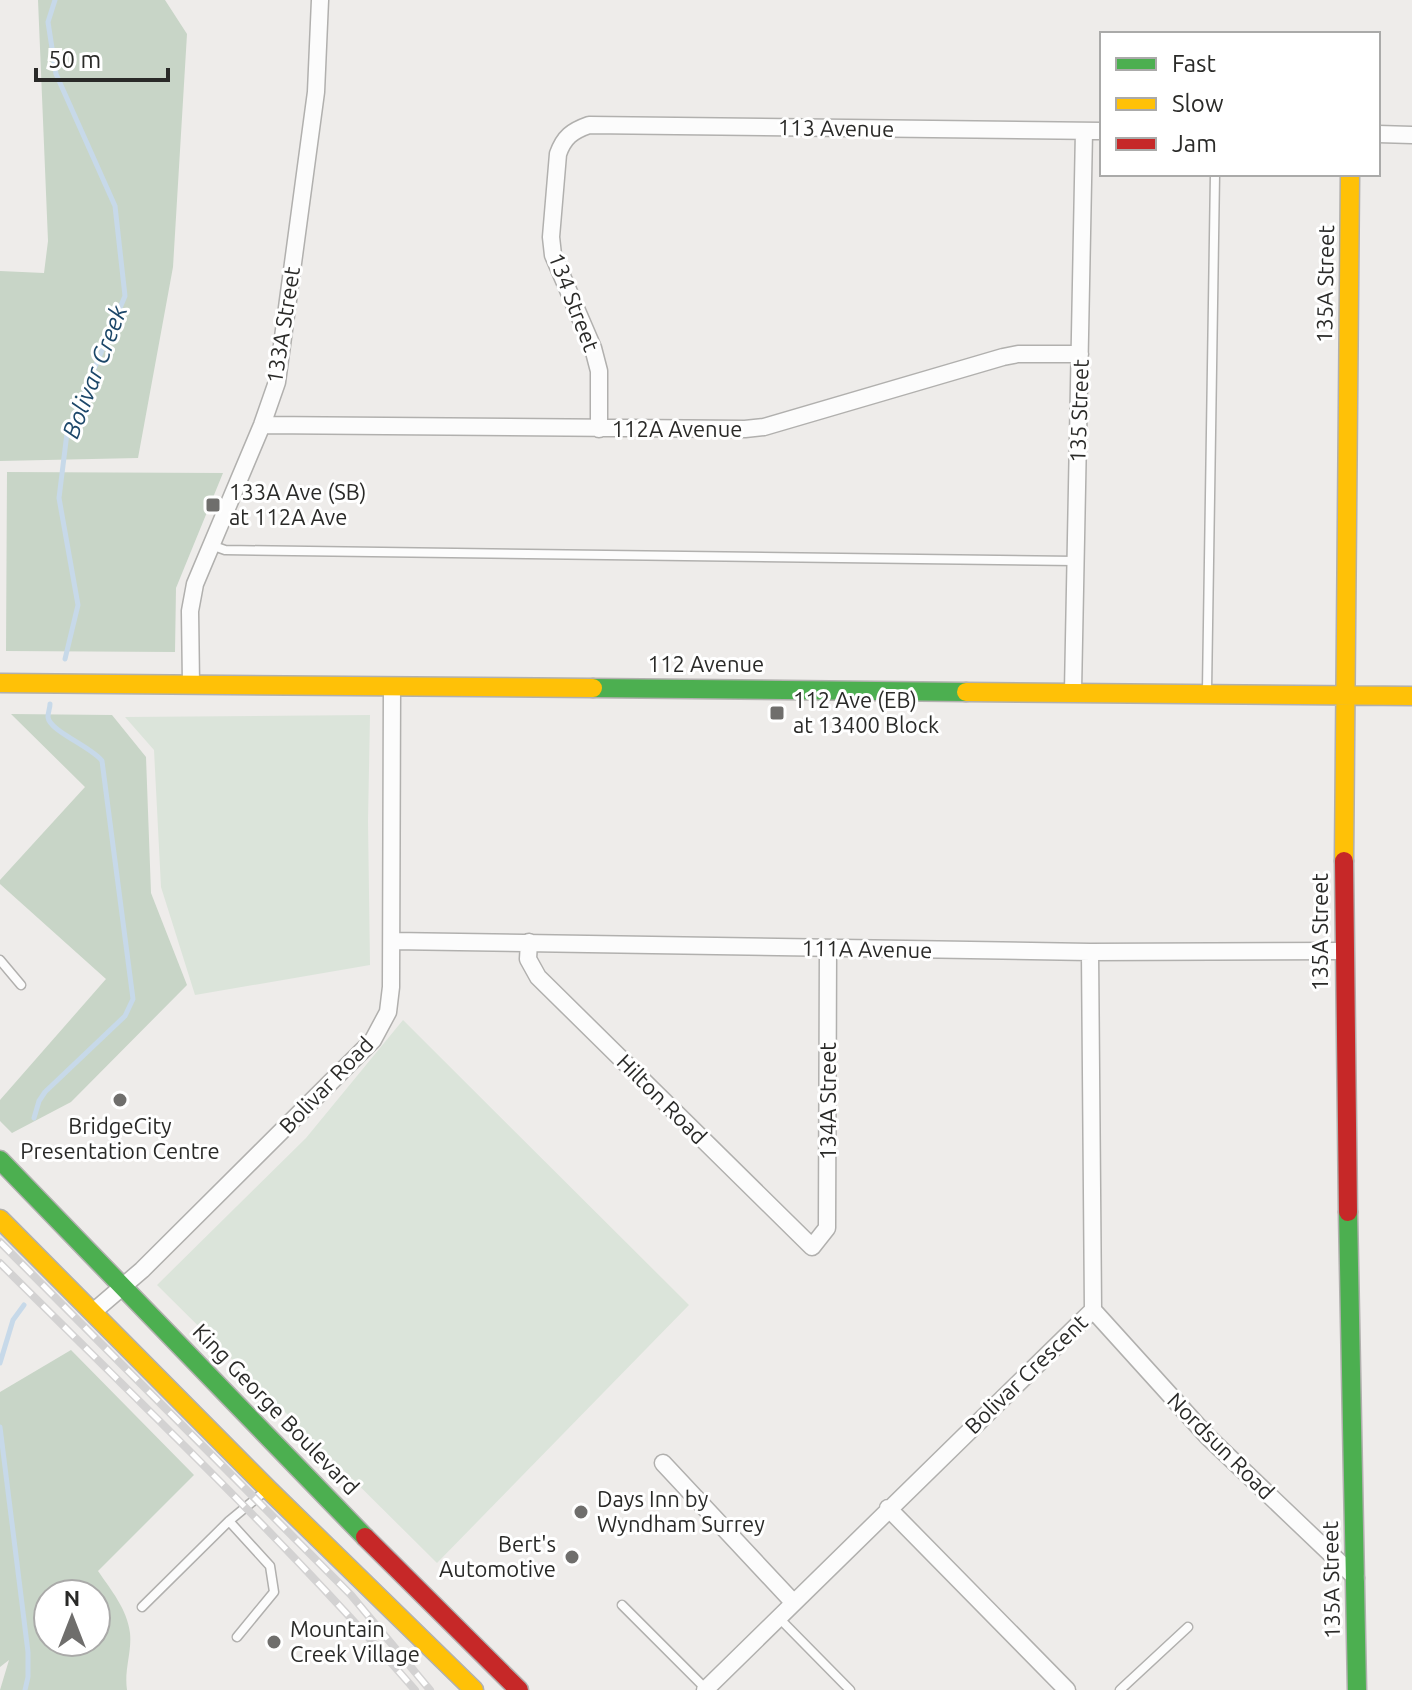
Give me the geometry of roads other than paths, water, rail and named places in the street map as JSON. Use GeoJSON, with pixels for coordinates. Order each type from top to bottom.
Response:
{"type":"FeatureCollection","features":[{"type":"Feature","properties":{"kind":"main road","name":"135A Street"},"geometry":{"type":"LineString","coordinates":[[1350,176],[1343,951],[1357,1690]]}},
{"type":"Feature","properties":{"kind":"main road","name":"112 Avenue"},"geometry":{"type":"LineString","coordinates":[[0,683],[1412,696]]}},
{"type":"Feature","properties":{"kind":"main road","name":"King George Boulevard"},"geometry":{"type":"LineString","coordinates":[[0,1160],[421,1594],[519,1690]]}},
{"type":"Feature","properties":{"kind":"main road"},"geometry":{"type":"LineString","coordinates":[[0,1219],[268,1489],[474,1690]]}},
{"type":"Feature","properties":{"kind":"street","name":"133A Street"},"geometry":{"type":"LineString","coordinates":[[191,684],[191,597],[277,382],[316,92],[320,0]]}},
{"type":"Feature","properties":{"kind":"street","name":"113 Avenue"},"geometry":{"type":"LineString","coordinates":[[572,132],[589,125],[1100,131]]}},
{"type":"Feature","properties":{"kind":"street","name":"135 Street"},"geometry":{"type":"LineString","coordinates":[[1073,691],[1084,131]]}},
{"type":"Feature","properties":{"kind":"street","name":"134 Street"},"geometry":{"type":"LineString","coordinates":[[572,132],[562,143],[558,154],[551,237],[553,255],[593,348],[599,371],[599,429]]}},
{"type":"Feature","properties":{"kind":"street"},"geometry":{"type":"LineString","coordinates":[[1380,134],[1412,135]]}},
{"type":"Feature","properties":{"kind":"street","name":"112A Avenue"},"geometry":{"type":"LineString","coordinates":[[262,425],[745,429],[764,427],[1003,357],[1018,354],[1080,354]]}},
{"type":"Feature","properties":{"kind":"street","name":"Bolivar Road"},"geometry":{"type":"LineString","coordinates":[[93,1312],[124,1287],[373,1040],[388,1012],[392,941],[392,687]]}},
{"type":"Feature","properties":{"kind":"street","name":"111A Avenue"},"geometry":{"type":"LineString","coordinates":[[392,941],[1090,952],[1343,951]]}},
{"type":"Feature","properties":{"kind":"street","name":"Hilton Road"},"geometry":{"type":"LineString","coordinates":[[529,942],[528,959],[538,977],[812,1247]]}},
{"type":"Feature","properties":{"kind":"street","name":"134A Street"},"geometry":{"type":"LineString","coordinates":[[812,1247],[827,1228],[828,949]]}},
{"type":"Feature","properties":{"kind":"street","name":"Bolivar Crescent"},"geometry":{"type":"LineString","coordinates":[[705,1690],[1093,1310],[1090,952]]}},
{"type":"Feature","properties":{"kind":"street","name":"Nordsun Road"},"geometry":{"type":"LineString","coordinates":[[1093,1310],[1208,1437],[1356,1578]]}},
{"type":"Feature","properties":{"kind":"street"},"geometry":{"type":"LineString","coordinates":[[663,1463],[793,1602]]}},
{"type":"Feature","properties":{"kind":"street"},"geometry":{"type":"LineString","coordinates":[[888,1508],[1067,1690]]}},
{"type":"Feature","properties":{"kind":"lane"},"geometry":{"type":"LineString","coordinates":[[1207,695],[1215,176]]}},
{"type":"Feature","properties":{"kind":"lane"},"geometry":{"type":"LineString","coordinates":[[211,545],[225,550],[1075,561]]}},
{"type":"Feature","properties":{"kind":"lane"},"geometry":{"type":"LineString","coordinates":[[0,960],[21,985]]}},
{"type":"Feature","properties":{"kind":"lane"},"geometry":{"type":"LineString","coordinates":[[142,1607],[229,1521],[268,1489]]}},
{"type":"Feature","properties":{"kind":"lane"},"geometry":{"type":"LineString","coordinates":[[229,1521],[270,1566],[274,1592],[237,1637]]}},
{"type":"Feature","properties":{"kind":"lane"},"geometry":{"type":"LineString","coordinates":[[622,1605],[705,1690]]}},
{"type":"Feature","properties":{"kind":"lane"},"geometry":{"type":"LineString","coordinates":[[778,1618],[850,1690]]}},
{"type":"Feature","properties":{"kind":"lane"},"geometry":{"type":"LineString","coordinates":[[1120,1690],[1188,1627]]}},
{"type":"Feature","properties":{"kind":"waterway","name":"Bolivar Creek"},"geometry":{"type":"LineString","coordinates":[[55,0],[48,22],[56,74],[115,206],[125,296],[67,433],[59,498],[78,605],[65,659]]}},
{"type":"Feature","properties":{"kind":"waterway","name":"Bolivar Creek"},"geometry":{"type":"LineString","coordinates":[[34,1118],[45,1092],[125,1016],[133,999],[102,761],[55,728],[48,717],[50,704]]}},
{"type":"Feature","properties":{"kind":"waterway","name":"Bolivar Creek"},"geometry":{"type":"LineString","coordinates":[[0,1363],[13,1320],[24,1305]]}},
{"type":"Feature","properties":{"kind":"waterway","name":"Bolivar Creek"},"geometry":{"type":"LineString","coordinates":[[0,1427],[28,1652],[25,1690]]}},
{"type":"Feature","properties":{"kind":"railway"},"geometry":{"type":"LineString","coordinates":[[0,1242],[351,1595],[430,1690]]}},
{"type":"Feature","properties":{"kind":"railway"},"geometry":{"type":"LineString","coordinates":[[0,1263],[263,1526],[415,1690]]}},
{"type":"Feature","properties":{"kind":"place","name":"133A Ave (SB) at 112A Ave"},"geometry":{"type":"Point","coordinates":[213,505]}},
{"type":"Feature","properties":{"kind":"place","name":"112 Ave (EB) at 13400 Block"},"geometry":{"type":"Point","coordinates":[777,713]}},
{"type":"Feature","properties":{"kind":"place","name":"BridgeCity Presentation Centre"},"geometry":{"type":"Point","coordinates":[120,1100]}},
{"type":"Feature","properties":{"kind":"place","name":"Days Inn by Wyndham Surrey"},"geometry":{"type":"Point","coordinates":[581,1512]}},
{"type":"Feature","properties":{"kind":"place","name":"Bert's Automotive"},"geometry":{"type":"Point","coordinates":[572,1557]}},
{"type":"Feature","properties":{"kind":"place","name":"Mountain Creek Village"},"geometry":{"type":"Point","coordinates":[274,1642]}}]}
